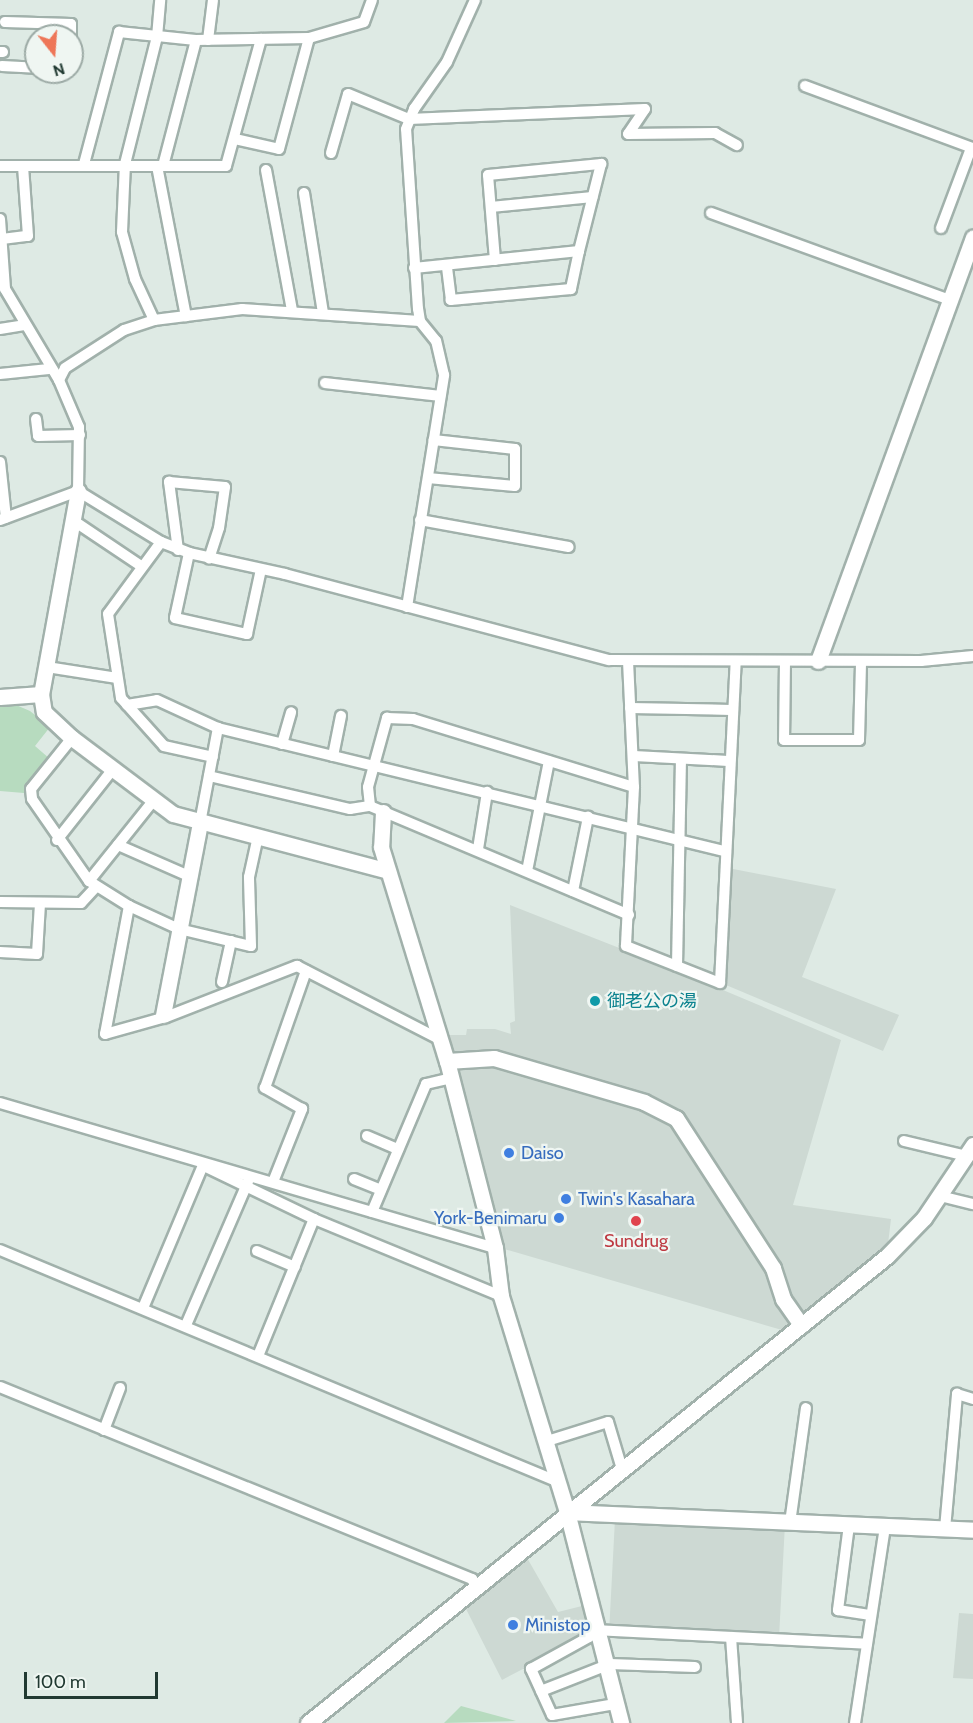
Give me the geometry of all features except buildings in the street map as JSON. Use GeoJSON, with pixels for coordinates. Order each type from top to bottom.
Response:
{"type":"FeatureCollection","features":[{"type":"Feature","properties":{"kind":"street"},"geometry":{"type":"LineString","coordinates":[[154,320],[135,279],[122,232],[125,164],[157,37],[160,0]]}},
{"type":"Feature","properties":{"kind":"street"},"geometry":{"type":"LineString","coordinates":[[208,40],[213,0]]}},
{"type":"Feature","properties":{"kind":"street"},"geometry":{"type":"LineString","coordinates":[[84,165],[119,32],[196,40],[309,38],[364,22],[372,0]]}},
{"type":"Feature","properties":{"kind":"street"},"geometry":{"type":"LineString","coordinates":[[407,607],[444,375],[440,351],[420,321],[405,144],[409,119],[447,62],[475,0]]}},
{"type":"Feature","properties":{"kind":"street"},"geometry":{"type":"LineString","coordinates":[[5,22],[71,24]]}},
{"type":"Feature","properties":{"kind":"street"},"geometry":{"type":"LineString","coordinates":[[235,139],[279,149],[309,38]]}},
{"type":"Feature","properties":{"kind":"street"},"geometry":{"type":"LineString","coordinates":[[0,166],[125,164],[226,166],[261,39]]}},
{"type":"Feature","properties":{"kind":"street"},"geometry":{"type":"LineString","coordinates":[[186,315],[160,166],[196,40]]}},
{"type":"Feature","properties":{"kind":"street"},"geometry":{"type":"LineString","coordinates":[[2,66],[24,67]]}},
{"type":"Feature","properties":{"kind":"street"},"geometry":{"type":"LineString","coordinates":[[806,86],[972,148],[941,228]]}},
{"type":"Feature","properties":{"kind":"street"},"geometry":{"type":"LineString","coordinates":[[331,153],[348,94],[409,119],[645,109],[628,134],[715,133],[737,145]]}},
{"type":"Feature","properties":{"kind":"street"},"geometry":{"type":"LineString","coordinates":[[447,266],[451,300],[571,289],[601,164],[488,176],[495,260]]}},
{"type":"Feature","properties":{"kind":"street"},"geometry":{"type":"LineString","coordinates":[[2,239],[28,236],[23,166]]}},
{"type":"Feature","properties":{"kind":"street"},"geometry":{"type":"LineString","coordinates":[[266,170],[292,310]]}},
{"type":"Feature","properties":{"kind":"street"},"geometry":{"type":"LineString","coordinates":[[304,193],[323,313]]}},
{"type":"Feature","properties":{"kind":"street"},"geometry":{"type":"LineString","coordinates":[[490,207],[592,197]]}},
{"type":"Feature","properties":{"kind":"street"},"geometry":{"type":"LineString","coordinates":[[711,213],[950,300]]}},
{"type":"Feature","properties":{"kind":"street"},"geometry":{"type":"LineString","coordinates":[[0,219],[5,289],[49,369],[59,380],[80,435],[78,491],[74,521],[41,694],[44,712],[72,738],[153,801],[200,823],[388,871]]}},
{"type":"Feature","properties":{"kind":"street"},"geometry":{"type":"LineString","coordinates":[[818,661],[973,238]]}},
{"type":"Feature","properties":{"kind":"street"},"geometry":{"type":"LineString","coordinates":[[414,268],[579,251]]}},
{"type":"Feature","properties":{"kind":"street"},"geometry":{"type":"LineString","coordinates":[[59,380],[65,368],[124,330],[154,320],[242,309],[292,310],[420,321]]}},
{"type":"Feature","properties":{"kind":"street"},"geometry":{"type":"LineString","coordinates":[[0,329],[26,325]]}},
{"type":"Feature","properties":{"kind":"street"},"geometry":{"type":"LineString","coordinates":[[0,374],[49,369]]}},
{"type":"Feature","properties":{"kind":"street"},"geometry":{"type":"LineString","coordinates":[[325,383],[440,396]]}},
{"type":"Feature","properties":{"kind":"street"},"geometry":{"type":"LineString","coordinates":[[36,418],[38,436],[80,435]]}},
{"type":"Feature","properties":{"kind":"street"},"geometry":{"type":"LineString","coordinates":[[428,478],[515,486],[515,449],[433,440]]}},
{"type":"Feature","properties":{"kind":"street"},"geometry":{"type":"LineString","coordinates":[[0,462],[3,519],[78,491]]}},
{"type":"Feature","properties":{"kind":"street"},"geometry":{"type":"LineString","coordinates":[[209,558],[219,528],[225,487],[169,482],[184,551],[175,618],[247,634],[261,569]]}},
{"type":"Feature","properties":{"kind":"street"},"geometry":{"type":"LineString","coordinates":[[78,491],[161,542],[184,551],[261,569],[592,657],[628,661],[861,661],[973,656]]}},
{"type":"Feature","properties":{"kind":"street"},"geometry":{"type":"LineString","coordinates":[[420,520],[569,547]]}},
{"type":"Feature","properties":{"kind":"street"},"geometry":{"type":"LineString","coordinates":[[74,521],[141,566]]}},
{"type":"Feature","properties":{"kind":"street"},"geometry":{"type":"LineString","coordinates":[[161,542],[141,566],[108,614],[117,678],[127,705],[164,746],[213,757]]}},
{"type":"Feature","properties":{"kind":"street"},"geometry":{"type":"LineString","coordinates":[[628,661],[634,787],[626,946],[720,983],[728,761],[735,661]]}},
{"type":"Feature","properties":{"kind":"street"},"geometry":{"type":"LineString","coordinates":[[785,661],[784,740],[860,740],[861,661]]}},
{"type":"Feature","properties":{"kind":"street"},"geometry":{"type":"LineString","coordinates":[[47,666],[117,678]]}},
{"type":"Feature","properties":{"kind":"street"},"geometry":{"type":"LineString","coordinates":[[0,697],[41,694]]}},
{"type":"Feature","properties":{"kind":"street"},"geometry":{"type":"LineString","coordinates":[[127,705],[157,700],[218,728],[724,851]]}},
{"type":"Feature","properties":{"kind":"street"},"geometry":{"type":"LineString","coordinates":[[630,708],[731,710]]}},
{"type":"Feature","properties":{"kind":"street"},"geometry":{"type":"LineString","coordinates":[[282,744],[291,712]]}},
{"type":"Feature","properties":{"kind":"street"},"geometry":{"type":"LineString","coordinates":[[333,756],[341,716]]}},
{"type":"Feature","properties":{"kind":"street"},"geometry":{"type":"LineString","coordinates":[[621,1723],[594,1630],[567,1512],[501,1296],[495,1248],[452,1078],[388,871],[376,809],[369,787],[387,718],[413,719],[634,787]]}},
{"type":"Feature","properties":{"kind":"street"},"geometry":{"type":"LineString","coordinates":[[163,1015],[218,728]]}},
{"type":"Feature","properties":{"kind":"street"},"geometry":{"type":"LineString","coordinates":[[72,738],[31,789],[32,799],[57,840],[92,885],[129,906],[179,929],[251,946],[249,877],[258,836]]}},
{"type":"Feature","properties":{"kind":"street"},"geometry":{"type":"LineString","coordinates":[[634,756],[728,761]]}},
{"type":"Feature","properties":{"kind":"street"},"geometry":{"type":"LineString","coordinates":[[677,966],[681,759]]}},
{"type":"Feature","properties":{"kind":"street"},"geometry":{"type":"LineString","coordinates":[[527,871],[549,761]]}},
{"type":"Feature","properties":{"kind":"street"},"geometry":{"type":"LineString","coordinates":[[57,840],[113,769]]}},
{"type":"Feature","properties":{"kind":"street"},"geometry":{"type":"LineString","coordinates":[[209,776],[351,809],[376,809],[478,849],[629,915]]}},
{"type":"Feature","properties":{"kind":"street"},"geometry":{"type":"LineString","coordinates":[[478,849],[487,792]]}},
{"type":"Feature","properties":{"kind":"street"},"geometry":{"type":"LineString","coordinates":[[0,902],[81,903],[118,845],[153,801]]}},
{"type":"Feature","properties":{"kind":"street"},"geometry":{"type":"LineString","coordinates":[[573,891],[588,817]]}},
{"type":"Feature","properties":{"kind":"street"},"geometry":{"type":"LineString","coordinates":[[118,845],[189,876]]}},
{"type":"Feature","properties":{"kind":"street"},"geometry":{"type":"LineString","coordinates":[[0,952],[37,954],[40,903]]}},
{"type":"Feature","properties":{"kind":"street"},"geometry":{"type":"LineString","coordinates":[[129,906],[105,1034],[163,1015],[166,1017],[297,966],[427,1029],[441,1040]]}},
{"type":"Feature","properties":{"kind":"street"},"geometry":{"type":"LineString","coordinates":[[222,982],[231,941]]}},
{"type":"Feature","properties":{"kind":"street"},"geometry":{"type":"LineString","coordinates":[[273,1182],[302,1109],[265,1088],[306,971]]}},
{"type":"Feature","properties":{"kind":"street"},"geometry":{"type":"LineString","coordinates":[[447,1061],[494,1058],[644,1102],[670,1113],[685,1127],[773,1268],[783,1299],[801,1325]]}},
{"type":"Feature","properties":{"kind":"street"},"geometry":{"type":"LineString","coordinates":[[372,1212],[426,1084],[452,1078]]}},
{"type":"Feature","properties":{"kind":"street"},"geometry":{"type":"LineString","coordinates":[[0,1103],[203,1165],[273,1182],[495,1248]]}},
{"type":"Feature","properties":{"kind":"street"},"geometry":{"type":"LineString","coordinates":[[367,1136],[398,1149]]}},
{"type":"Feature","properties":{"kind":"street"},"geometry":{"type":"LineString","coordinates":[[308,1723],[898,1246],[940,1196],[970,1150],[904,1141]]}},
{"type":"Feature","properties":{"kind":"street"},"geometry":{"type":"LineString","coordinates":[[203,1165],[314,1219],[501,1296]]}},
{"type":"Feature","properties":{"kind":"street"},"geometry":{"type":"LineString","coordinates":[[143,1308],[203,1165]]}},
{"type":"Feature","properties":{"kind":"street"},"geometry":{"type":"LineString","coordinates":[[186,1325],[250,1176]]}},
{"type":"Feature","properties":{"kind":"street"},"geometry":{"type":"LineString","coordinates":[[354,1179],[381,1190]]}},
{"type":"Feature","properties":{"kind":"street"},"geometry":{"type":"LineString","coordinates":[[940,1196],[973,1203]]}},
{"type":"Feature","properties":{"kind":"street"},"geometry":{"type":"LineString","coordinates":[[258,1356],[314,1219]]}},
{"type":"Feature","properties":{"kind":"street"},"geometry":{"type":"LineString","coordinates":[[0,1250],[186,1325],[556,1481]]}},
{"type":"Feature","properties":{"kind":"street"},"geometry":{"type":"LineString","coordinates":[[257,1251],[295,1267]]}},
{"type":"Feature","properties":{"kind":"street"},"geometry":{"type":"LineString","coordinates":[[0,1387],[472,1579],[476,1587]]}},
{"type":"Feature","properties":{"kind":"street"},"geometry":{"type":"LineString","coordinates":[[104,1431],[120,1388]]}},
{"type":"Feature","properties":{"kind":"street"},"geometry":{"type":"LineString","coordinates":[[945,1529],[957,1394],[973,1399]]}},
{"type":"Feature","properties":{"kind":"street"},"geometry":{"type":"LineString","coordinates":[[790,1523],[806,1408]]}},
{"type":"Feature","properties":{"kind":"street"},"geometry":{"type":"LineString","coordinates":[[544,1442],[608,1422],[622,1469]]}},
{"type":"Feature","properties":{"kind":"street"},"geometry":{"type":"LineString","coordinates":[[567,1512],[973,1530]]}},
{"type":"Feature","properties":{"kind":"street"},"geometry":{"type":"LineString","coordinates":[[849,1525],[838,1610],[872,1615]]}},
{"type":"Feature","properties":{"kind":"street"},"geometry":{"type":"LineString","coordinates":[[855,1723],[885,1527]]}},
{"type":"Feature","properties":{"kind":"street"},"geometry":{"type":"LineString","coordinates":[[594,1630],[867,1644]]}},
{"type":"Feature","properties":{"kind":"street"},"geometry":{"type":"LineString","coordinates":[[594,1630],[589,1637],[531,1669],[552,1715],[615,1704]]}},
{"type":"Feature","properties":{"kind":"street"},"geometry":{"type":"LineString","coordinates":[[731,1637],[737,1723]]}},
{"type":"Feature","properties":{"kind":"street"},"geometry":{"type":"LineString","coordinates":[[541,1691],[605,1668],[610,1664],[695,1667]]}},
{"type":"Feature","properties":{"kind":"shaded area"},"geometry":{"type":"Polygon","coordinates":[[[728,868],[836,889],[802,977],[899,1015],[883,1051],[726,985],[723,990],[841,1040],[793,1205],[891,1219],[888,1244],[782,1330],[501,1248],[447,1035],[466,1035],[467,1029],[495,1029],[511,1034],[510,1023],[515,1021],[510,905],[721,988],[728,868]]]}},
{"type":"Feature","properties":{"kind":"shaded area"},"geometry":{"type":"Polygon","coordinates":[[[615,1519],[785,1528],[779,1635],[609,1626],[615,1519]]]}},
{"type":"Feature","properties":{"kind":"shaded area"},"geometry":{"type":"Polygon","coordinates":[[[526,1556],[558,1612],[582,1606],[590,1634],[502,1680],[465,1607],[526,1556]]]}},
{"type":"Feature","properties":{"kind":"shaded area"},"geometry":{"type":"Polygon","coordinates":[[[959,1613],[973,1614],[973,1679],[953,1678],[959,1613]]]}},
{"type":"Feature","properties":{"kind":"green space"},"geometry":{"type":"Polygon","coordinates":[[[9,702],[30,711],[50,727],[35,746],[50,759],[24,793],[0,791],[0,703],[9,702]]]}},
{"type":"Feature","properties":{"kind":"green space"},"geometry":{"type":"Polygon","coordinates":[[[461,1706],[516,1721],[444,1723],[461,1706]]]}},
{"type":"Feature","properties":{"kind":"place","name":"御老公の湯"},"geometry":{"type":"Point","coordinates":[595,1001]}},
{"type":"Feature","properties":{"kind":"place","name":"Daiso"},"geometry":{"type":"Point","coordinates":[509,1153]}},
{"type":"Feature","properties":{"kind":"place","name":"Twin's Kasahara"},"geometry":{"type":"Point","coordinates":[566,1199]}},
{"type":"Feature","properties":{"kind":"place","name":"York-Benimaru"},"geometry":{"type":"Point","coordinates":[559,1218]}},
{"type":"Feature","properties":{"kind":"place","name":"Sundrug"},"geometry":{"type":"Point","coordinates":[636,1221]}},
{"type":"Feature","properties":{"kind":"place","name":"Ministop"},"geometry":{"type":"Point","coordinates":[513,1625]}}]}
